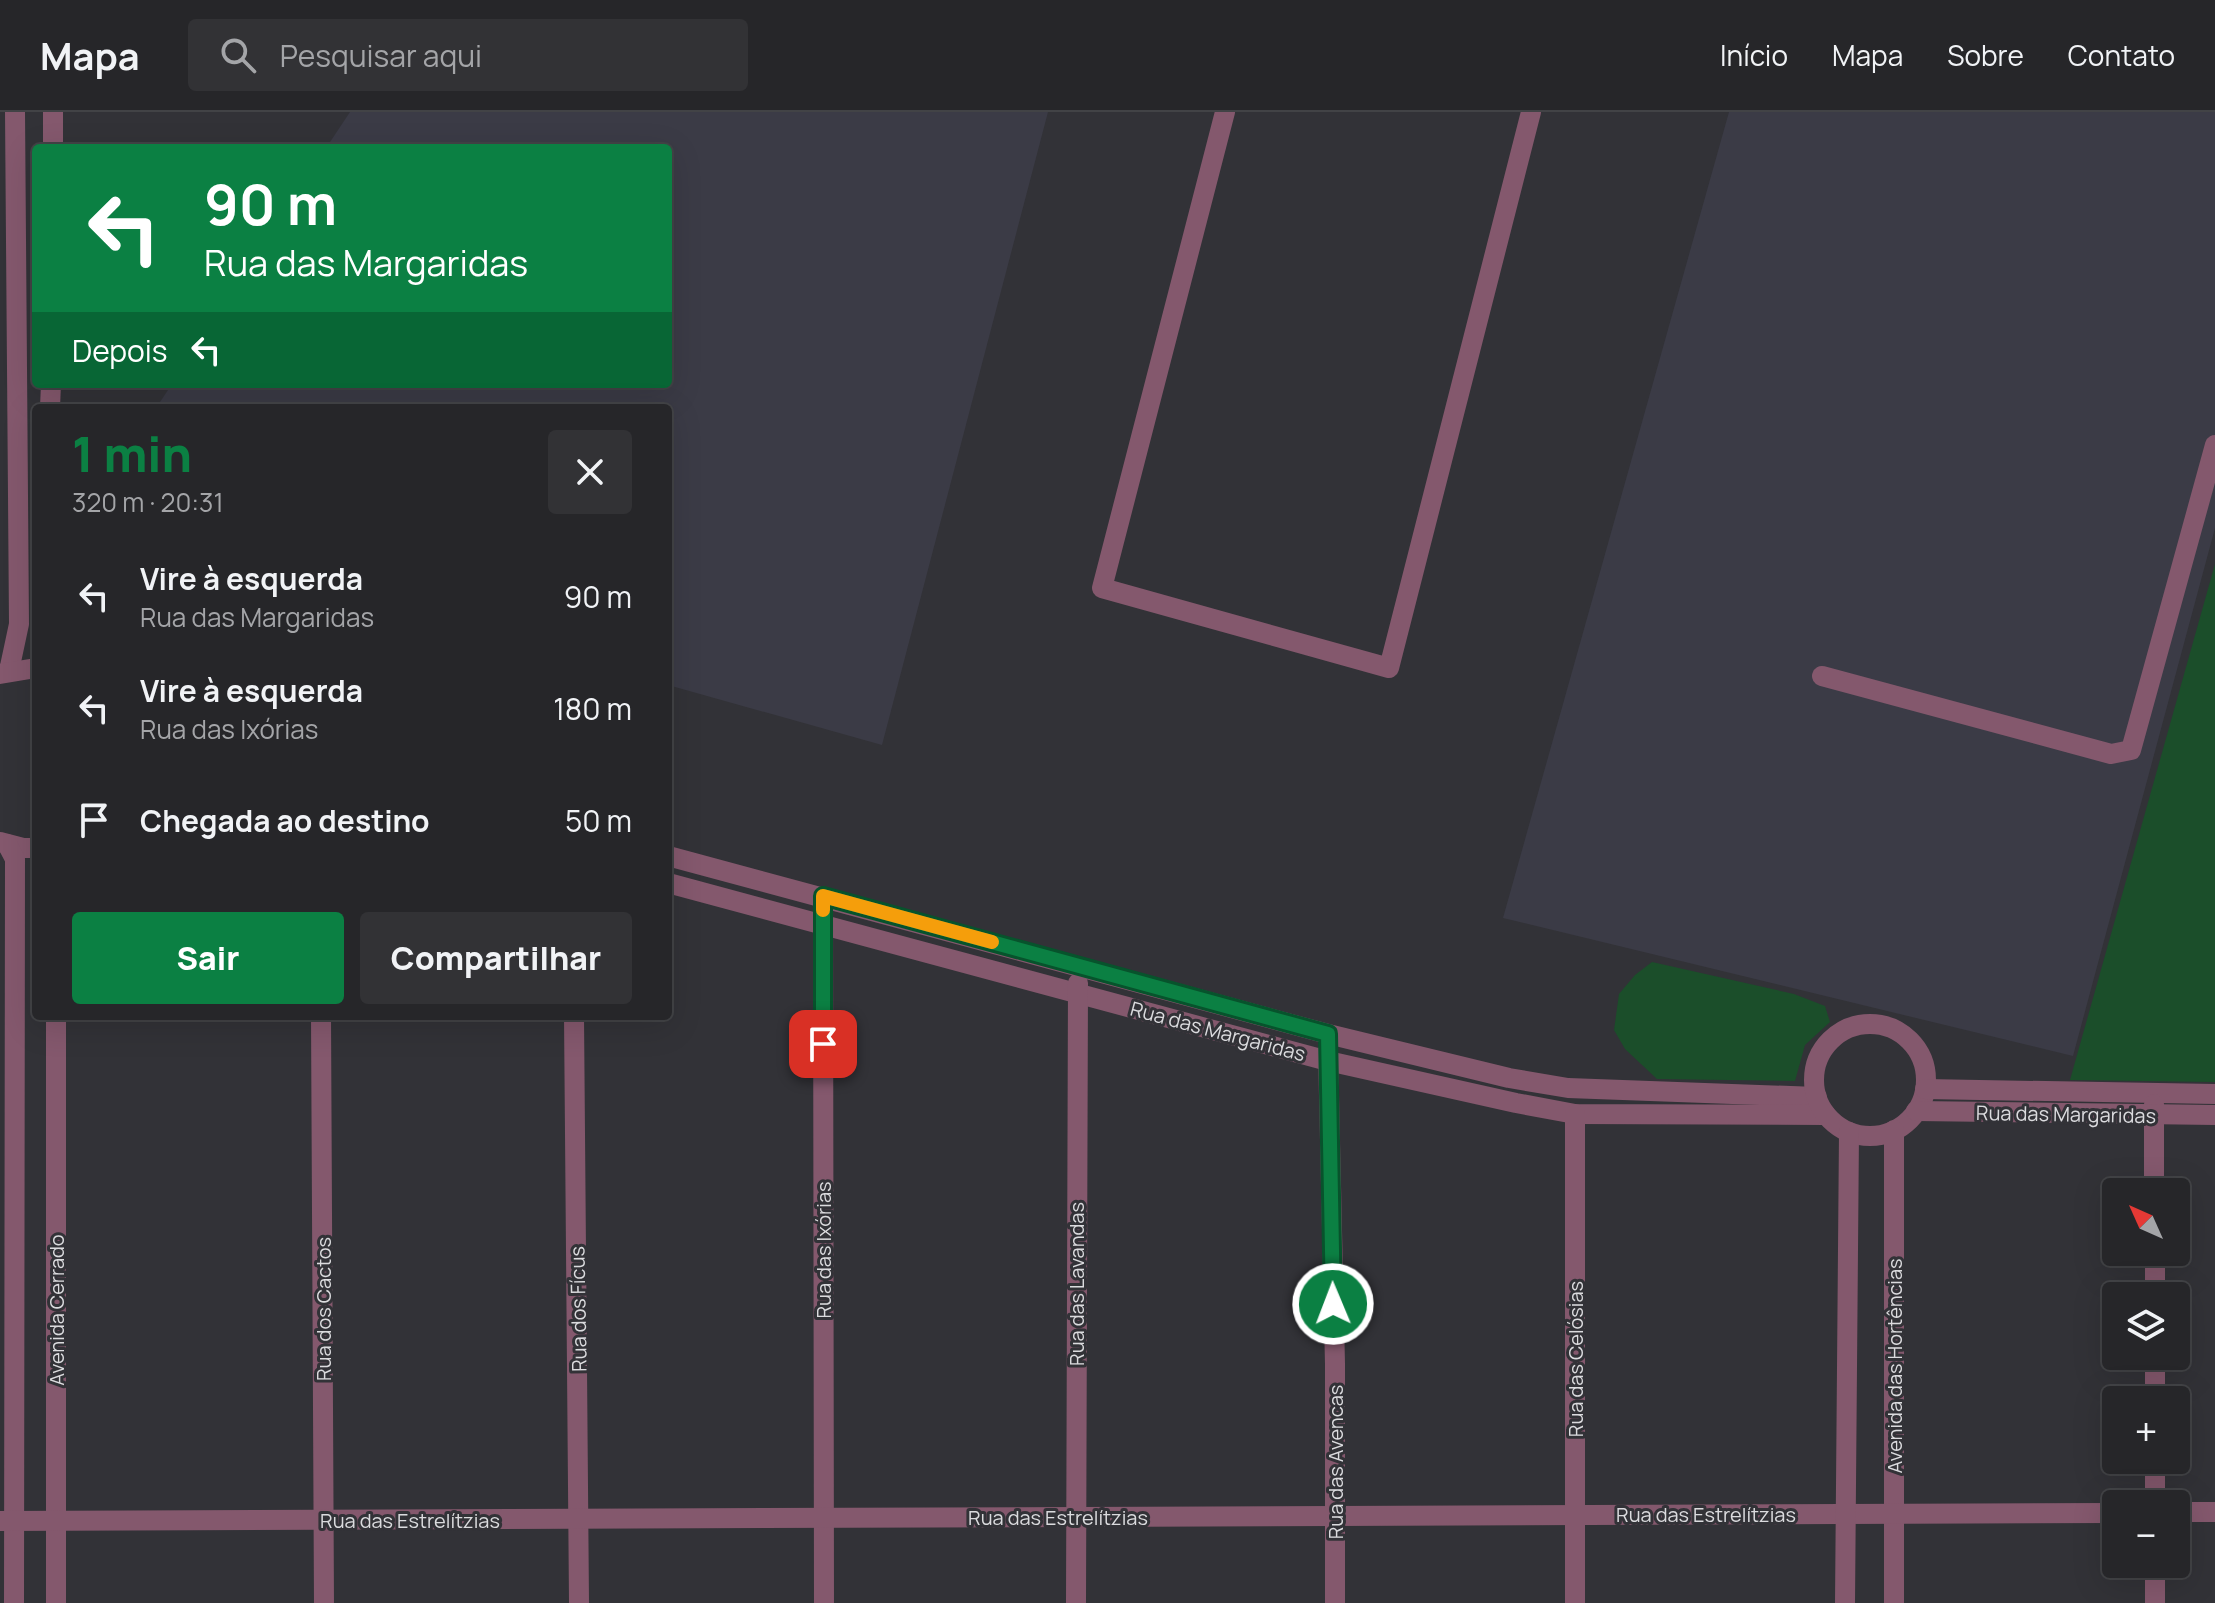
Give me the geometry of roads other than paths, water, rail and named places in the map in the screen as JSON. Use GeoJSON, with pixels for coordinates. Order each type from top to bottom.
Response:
{"type":"FeatureCollection","features":[{"type":"Feature","properties":{"kind":"street"},"geometry":{"type":"LineString","coordinates":[[15,112],[7,152],[19,624],[4,672],[32,668]]}},
{"type":"Feature","properties":{"kind":"street"},"geometry":{"type":"LineString","coordinates":[[53,112],[53,144]]}},
{"type":"Feature","properties":{"kind":"street"},"geometry":{"type":"LineString","coordinates":[[1225,112],[1102,588],[1389,668],[1531,112]]}},
{"type":"Feature","properties":{"kind":"street"},"geometry":{"type":"LineString","coordinates":[[1822,676],[2111,754],[2131,750],[2215,445]]}},
{"type":"Feature","properties":{"kind":"street"},"geometry":{"type":"LineString","coordinates":[[3,843],[32,847]]}},
{"type":"Feature","properties":{"kind":"street"},"geometry":{"type":"LineString","coordinates":[[3,843],[15,859],[7,1522],[14,1603]]}},
{"type":"Feature","properties":{"kind":"street","name":"Rua das Margaridas"},"geometry":{"type":"LineString","coordinates":[[672,857],[1328,1034],[1509,1078],[1568,1088],[1822,1106]]}},
{"type":"Feature","properties":{"kind":"street","name":"Rua das Margaridas"},"geometry":{"type":"LineString","coordinates":[[672,884],[1328,1061],[1575,1114],[1822,1106]]}},
{"type":"Feature","properties":{"kind":"street","name":"Rua das Ixórias"},"geometry":{"type":"LineString","coordinates":[[823,896],[824,1603]]}},
{"type":"Feature","properties":{"kind":"street","name":"Rua das Lavandas"},"geometry":{"type":"LineString","coordinates":[[1076,1603],[1078,965]]}},
{"type":"Feature","properties":{"kind":"street","name":"Avenida Cerrado"},"geometry":{"type":"LineString","coordinates":[[56,1020],[56,1603]]}},
{"type":"Feature","properties":{"kind":"street","name":"Rua dos Cactos"},"geometry":{"type":"LineString","coordinates":[[321,1020],[324,1603]]}},
{"type":"Feature","properties":{"kind":"street","name":"Rua dos Fícus"},"geometry":{"type":"LineString","coordinates":[[574,1020],[579,1603]]}},
{"type":"Feature","properties":{"kind":"street"},"geometry":{"type":"LineString","coordinates":[[1866,1024],[1883,1025],[1912,1042],[1926,1072],[1925,1089],[1916,1111],[1894,1130],[1880,1135],[1864,1135],[1849,1132],[1822,1106],[1814,1080],[1824,1048],[1836,1036],[1866,1024]]}},
{"type":"Feature","properties":{"kind":"street","name":"Rua das Avencas"},"geometry":{"type":"LineString","coordinates":[[1328,1034],[1335,1364],[1335,1603]]}},
{"type":"Feature","properties":{"kind":"street","name":"Rua das Margaridas"},"geometry":{"type":"LineString","coordinates":[[1925,1089],[2215,1094]]}},
{"type":"Feature","properties":{"kind":"street"},"geometry":{"type":"LineString","coordinates":[[2154,1093],[2154,1178]]}},
{"type":"Feature","properties":{"kind":"street","name":"Rua das Margaridas"},"geometry":{"type":"LineString","coordinates":[[1916,1111],[2215,1115]]}},
{"type":"Feature","properties":{"kind":"street","name":"Rua das Celósias"},"geometry":{"type":"LineString","coordinates":[[1575,1114],[1575,1603]]}},
{"type":"Feature","properties":{"kind":"street","name":"Avenida das Hortências"},"geometry":{"type":"LineString","coordinates":[[1894,1130],[1894,1603]]}},
{"type":"Feature","properties":{"kind":"street"},"geometry":{"type":"LineString","coordinates":[[1845,1603],[1849,1132]]}},
{"type":"Feature","properties":{"kind":"street"},"geometry":{"type":"LineString","coordinates":[[2190,1512],[2215,1512]]}},
{"type":"Feature","properties":{"kind":"street","name":"Rua das Estrelítzias"},"geometry":{"type":"LineString","coordinates":[[7,1522],[2102,1513]]}},
{"type":"Feature","properties":{"kind":"street"},"geometry":{"type":"LineString","coordinates":[[2155,1578],[2155,1603]]}}]}
